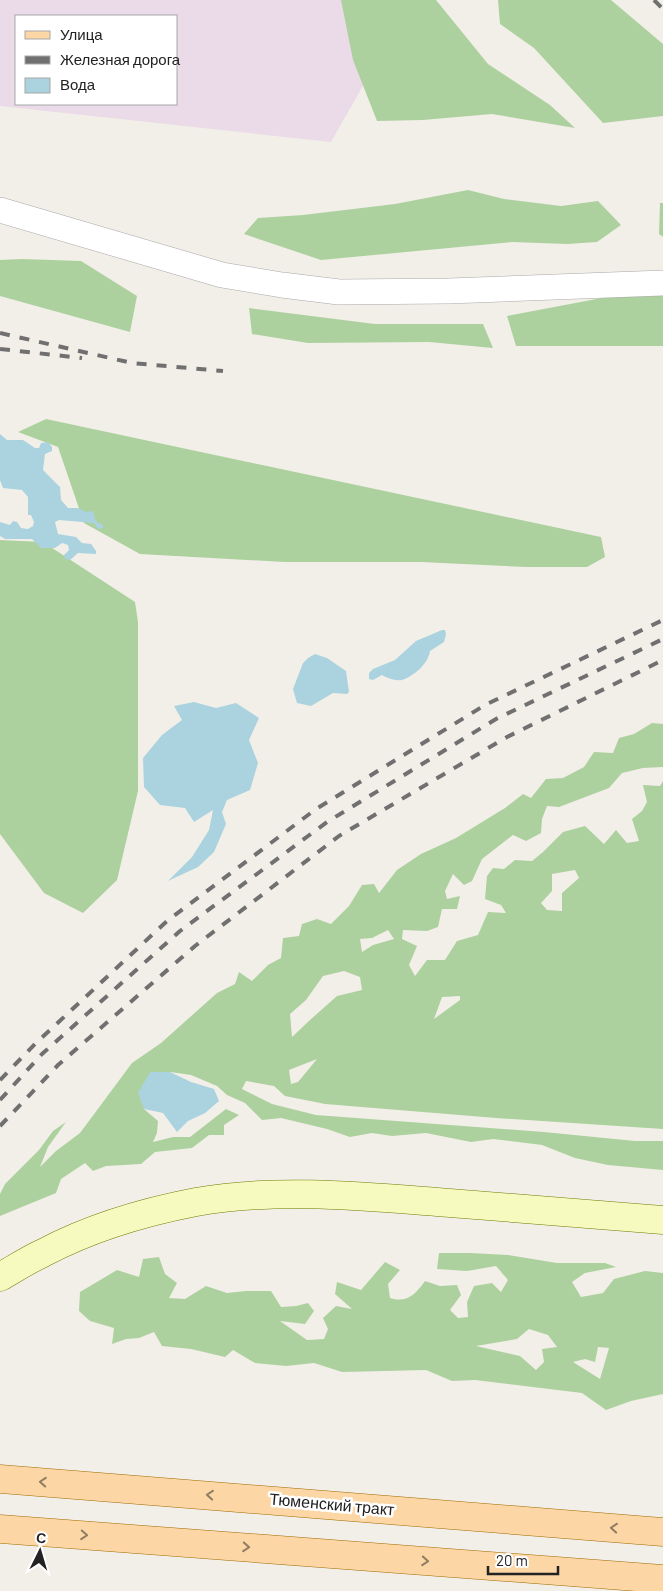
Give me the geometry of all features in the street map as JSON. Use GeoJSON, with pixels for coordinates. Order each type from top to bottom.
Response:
{"type":"FeatureCollection","features":[{"type":"Feature","properties":{"kind":"main road"},"geometry":{"type":"LineString","coordinates":[[0,1277],[44,1252],[97,1229],[146,1214],[198,1202],[251,1196],[379,1197],[663,1220]]}},
{"type":"Feature","properties":{"kind":"main road","name":"Тюменский тракт"},"geometry":{"type":"LineString","coordinates":[[0,1479],[663,1532]]}},
{"type":"Feature","properties":{"kind":"main road"},"geometry":{"type":"LineString","coordinates":[[0,1529],[663,1579]]}},
{"type":"Feature","properties":{"kind":"street"},"geometry":{"type":"LineString","coordinates":[[0,210],[222,275],[282,286],[339,292],[448,292],[663,284]]}},
{"type":"Feature","properties":{"kind":"shaded area"},"geometry":{"type":"Polygon","coordinates":[[[0,0],[367,0],[385,47],[331,142],[0,106],[0,0]]]}},
{"type":"Feature","properties":{"kind":"green space"},"geometry":{"type":"Polygon","coordinates":[[[341,0],[436,0],[488,64],[550,105],[575,128],[492,114],[423,120],[377,121],[353,60],[341,0]]]}},
{"type":"Feature","properties":{"kind":"green space"},"geometry":{"type":"Polygon","coordinates":[[[498,0],[611,0],[663,44],[663,116],[603,123],[534,48],[500,24],[498,0]]]}},
{"type":"Feature","properties":{"kind":"green space"},"geometry":{"type":"Polygon","coordinates":[[[468,190],[504,199],[561,206],[598,201],[621,225],[597,242],[567,244],[512,242],[321,260],[244,234],[258,218],[303,215],[395,204],[468,190]]]}},
{"type":"Feature","properties":{"kind":"green space"},"geometry":{"type":"Polygon","coordinates":[[[660,203],[663,203],[663,237],[659,234],[660,203]]]}},
{"type":"Feature","properties":{"kind":"green space"},"geometry":{"type":"Polygon","coordinates":[[[0,260],[81,261],[137,296],[130,332],[0,296],[0,260]]]}},
{"type":"Feature","properties":{"kind":"green space"},"geometry":{"type":"Polygon","coordinates":[[[663,294],[663,346],[516,346],[507,316],[607,297],[663,294]]]}},
{"type":"Feature","properties":{"kind":"green space"},"geometry":{"type":"Polygon","coordinates":[[[249,308],[375,324],[483,324],[493,348],[429,342],[308,343],[252,334],[249,308]]]}},
{"type":"Feature","properties":{"kind":"green space"},"geometry":{"type":"Polygon","coordinates":[[[46,419],[601,537],[605,557],[587,567],[526,567],[421,562],[285,562],[140,554],[84,523],[58,447],[18,432],[46,419]]]}},
{"type":"Feature","properties":{"kind":"green space"},"geometry":{"type":"Polygon","coordinates":[[[0,540],[43,542],[135,602],[138,622],[138,791],[117,880],[83,913],[44,893],[0,834],[0,540]]]}},
{"type":"Feature","properties":{"kind":"green space"},"geometry":{"type":"Polygon","coordinates":[[[652,723],[663,724],[663,767],[643,768],[622,773],[609,788],[559,807],[547,806],[542,819],[541,833],[526,841],[513,835],[482,859],[472,881],[464,885],[453,874],[445,891],[447,899],[460,896],[457,909],[442,909],[438,927],[427,931],[403,930],[402,939],[417,946],[409,965],[415,976],[427,960],[445,960],[457,941],[478,935],[488,912],[506,913],[501,905],[485,899],[487,876],[493,868],[504,869],[515,860],[532,861],[563,832],[585,826],[604,844],[616,830],[627,843],[639,841],[632,819],[642,811],[647,802],[643,785],[660,786],[663,781],[663,1129],[325,1104],[285,1096],[274,1086],[246,1081],[242,1089],[272,1104],[316,1115],[544,1132],[635,1141],[663,1141],[663,1170],[608,1165],[575,1158],[542,1145],[493,1139],[471,1142],[426,1133],[392,1136],[372,1133],[350,1137],[327,1129],[281,1118],[262,1120],[245,1103],[227,1095],[217,1086],[191,1075],[170,1072],[144,1109],[158,1121],[157,1133],[153,1142],[173,1137],[190,1137],[226,1109],[239,1115],[224,1125],[224,1135],[209,1135],[192,1148],[155,1152],[141,1164],[106,1166],[93,1171],[85,1163],[61,1179],[56,1193],[0,1216],[0,1194],[5,1184],[39,1150],[53,1131],[66,1122],[48,1147],[40,1167],[56,1151],[80,1133],[132,1063],[161,1043],[217,993],[235,984],[239,972],[252,981],[268,965],[281,958],[283,938],[299,936],[302,924],[317,919],[331,924],[349,906],[362,885],[374,884],[379,893],[397,870],[421,854],[456,838],[505,808],[523,794],[531,798],[546,779],[563,778],[584,767],[594,752],[613,753],[619,738],[634,734],[652,723]],[[575,870],[552,874],[552,891],[541,903],[547,910],[562,911],[562,893],[579,878],[575,870]],[[388,930],[372,938],[360,939],[362,952],[373,945],[394,939],[388,930]],[[344,971],[323,976],[306,1000],[290,1014],[292,1037],[337,996],[362,990],[360,977],[344,971]],[[460,996],[442,997],[434,1019],[460,1000],[460,996]],[[317,1059],[289,1070],[291,1084],[298,1082],[317,1059]]]}},
{"type":"Feature","properties":{"kind":"green space"},"geometry":{"type":"Polygon","coordinates":[[[439,1253],[508,1255],[557,1263],[605,1263],[616,1267],[585,1273],[572,1282],[581,1297],[603,1293],[614,1279],[645,1271],[663,1273],[663,1394],[631,1401],[606,1410],[582,1393],[475,1380],[452,1381],[426,1370],[342,1372],[314,1363],[286,1366],[255,1363],[233,1350],[225,1357],[191,1349],[162,1346],[154,1332],[139,1338],[126,1339],[112,1344],[114,1328],[90,1321],[79,1311],[80,1292],[117,1270],[139,1277],[143,1259],[159,1257],[165,1274],[177,1283],[169,1298],[185,1299],[206,1286],[227,1293],[271,1291],[281,1307],[308,1303],[314,1311],[305,1324],[280,1321],[307,1340],[324,1339],[328,1329],[323,1318],[336,1306],[352,1309],[335,1294],[337,1282],[361,1290],[385,1262],[400,1270],[388,1284],[390,1298],[406,1299],[418,1290],[425,1281],[440,1286],[457,1285],[461,1295],[450,1310],[458,1318],[468,1317],[467,1302],[474,1286],[492,1283],[501,1292],[508,1280],[496,1266],[467,1271],[437,1269],[439,1253]],[[529,1329],[517,1339],[476,1346],[520,1356],[536,1370],[544,1362],[542,1349],[557,1347],[548,1335],[529,1329]],[[598,1347],[595,1362],[585,1359],[573,1362],[600,1379],[609,1348],[598,1347]]]}},
{"type":"Feature","properties":{"kind":"water"},"geometry":{"type":"Polygon","coordinates":[[[0,434],[7,440],[23,440],[35,448],[39,448],[41,443],[48,442],[52,447],[52,451],[45,454],[43,470],[60,487],[61,500],[68,508],[78,508],[86,512],[93,511],[97,522],[103,525],[103,528],[98,529],[94,523],[59,520],[55,522],[58,534],[76,537],[82,543],[91,544],[96,554],[78,553],[70,560],[65,559],[64,555],[69,550],[68,545],[62,543],[55,548],[41,548],[32,539],[5,539],[0,536],[0,522],[10,525],[13,521],[17,522],[21,528],[28,529],[33,526],[34,522],[31,515],[28,515],[28,497],[22,490],[3,488],[0,480],[0,434]]]}},
{"type":"Feature","properties":{"kind":"water"},"geometry":{"type":"Polygon","coordinates":[[[445,630],[446,634],[444,642],[430,651],[429,656],[420,669],[411,676],[402,680],[391,679],[382,675],[373,680],[369,679],[369,673],[373,669],[395,660],[416,641],[445,630]]]}},
{"type":"Feature","properties":{"kind":"water"},"geometry":{"type":"Polygon","coordinates":[[[315,654],[327,658],[346,671],[349,692],[347,694],[333,693],[311,706],[297,703],[293,689],[303,663],[315,654]]]}},
{"type":"Feature","properties":{"kind":"water"},"geometry":{"type":"Polygon","coordinates":[[[194,702],[216,708],[236,703],[259,718],[249,740],[258,763],[250,790],[227,800],[222,812],[226,824],[214,852],[198,867],[168,881],[192,857],[209,830],[213,810],[194,822],[185,808],[160,805],[144,787],[143,758],[162,735],[182,720],[174,706],[194,702]]]}},
{"type":"Feature","properties":{"kind":"water"},"geometry":{"type":"Polygon","coordinates":[[[150,1072],[170,1072],[191,1082],[214,1089],[219,1101],[205,1113],[188,1121],[177,1132],[163,1113],[144,1109],[138,1093],[150,1072]]]}},
{"type":"Feature","properties":{"kind":"railway"},"geometry":{"type":"LineString","coordinates":[[654,0],[663,9]]}},
{"type":"Feature","properties":{"kind":"railway"},"geometry":{"type":"LineString","coordinates":[[0,333],[132,363],[223,371]]}},
{"type":"Feature","properties":{"kind":"railway"},"geometry":{"type":"LineString","coordinates":[[0,349],[82,358]]}},
{"type":"Feature","properties":{"kind":"railway"},"geometry":{"type":"LineString","coordinates":[[0,1080],[35,1044],[167,921],[316,809],[485,705],[663,620]]}},
{"type":"Feature","properties":{"kind":"railway"},"geometry":{"type":"LineString","coordinates":[[0,1100],[42,1054],[180,931],[327,822],[496,719],[663,639]]}},
{"type":"Feature","properties":{"kind":"railway"},"geometry":{"type":"LineString","coordinates":[[0,1126],[58,1065],[195,946],[339,836],[507,737],[663,660]]}}]}
